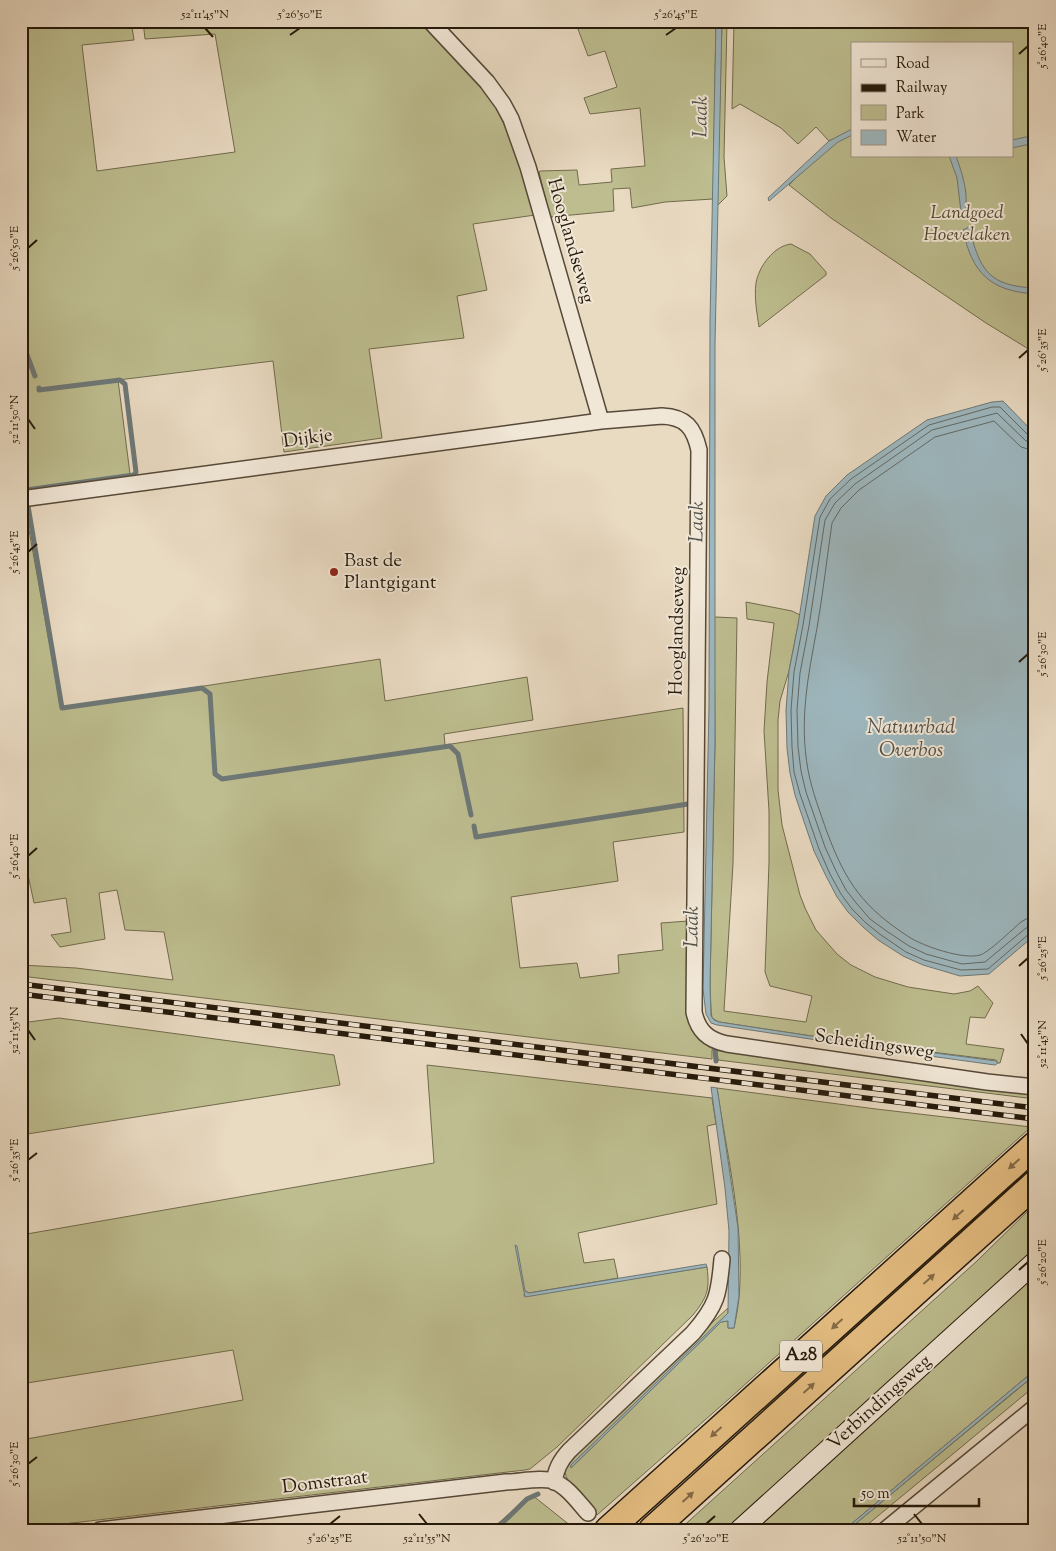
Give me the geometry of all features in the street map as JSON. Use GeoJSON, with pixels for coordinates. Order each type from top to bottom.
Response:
{"type":"FeatureCollection","features":[{"type":"Feature","properties":{"kind":"highway","name":"A28"},"geometry":{"type":"LineString","coordinates":[[608,1530],[1035,1145]]}},
{"type":"Feature","properties":{"kind":"highway","name":"A28"},"geometry":{"type":"LineString","coordinates":[[652,1530],[1034,1185]]}},
{"type":"Feature","properties":{"kind":"main road","name":"Verbindingsweg"},"geometry":{"type":"LineString","coordinates":[[740,1530],[1030,1268]]}},
{"type":"Feature","properties":{"kind":"street","name":"Hooglandseweg"},"geometry":{"type":"LineString","coordinates":[[430,21],[487,82],[511,119],[528,168],[601,421],[662,416],[677,418],[689,425],[697,441],[699,450],[694,1012],[699,1027],[709,1037]]}},
{"type":"Feature","properties":{"kind":"street","name":"Dijkje"},"geometry":{"type":"LineString","coordinates":[[21,499],[601,421]]}},
{"type":"Feature","properties":{"kind":"street","name":"Scheidingsweg"},"geometry":{"type":"LineString","coordinates":[[709,1037],[718,1042],[736,1045],[987,1082],[1035,1087]]}},
{"type":"Feature","properties":{"kind":"street"},"geometry":{"type":"LineString","coordinates":[[588,1513],[573,1496],[554,1482],[556,1470],[561,1460],[703,1322],[718,1297],[722,1259]]}},
{"type":"Feature","properties":{"kind":"street"},"geometry":{"type":"LineString","coordinates":[[885,1530],[1035,1406]]}},
{"type":"Feature","properties":{"kind":"street","name":"Domstraat"},"geometry":{"type":"LineString","coordinates":[[100,1530],[506,1482],[549,1480],[554,1482]]}},
{"type":"Feature","properties":{"kind":"green space"},"geometry":{"type":"Polygon","coordinates":[[[21,21],[131,21],[134,40],[82,45],[97,171],[235,152],[215,34],[145,39],[143,21],[422,21],[479,84],[495,105],[517,152],[535,215],[473,224],[487,290],[457,296],[464,338],[369,349],[382,438],[284,452],[273,361],[118,380],[130,474],[21,490],[21,21]]]}},
{"type":"Feature","properties":{"kind":"green space"},"geometry":{"type":"Polygon","coordinates":[[[575,21],[716,21],[713,199],[665,202],[632,208],[630,188],[613,189],[614,211],[550,217],[540,171],[577,170],[579,185],[612,182],[611,169],[645,166],[640,108],[590,114],[584,98],[617,87],[605,51],[588,56],[575,21]]]}},
{"type":"Feature","properties":{"kind":"green space"},"geometry":{"type":"Polygon","coordinates":[[[722,21],[727,21],[724,157],[727,196],[717,206],[722,21]]]}},
{"type":"Feature","properties":{"kind":"green space","name":"Landgoed Hoevelaken"},"geometry":{"type":"Polygon","coordinates":[[[734,21],[1035,21],[1035,353],[986,323],[831,218],[789,185],[833,139],[829,141],[816,127],[798,144],[781,128],[740,104],[732,109],[734,21]]]}},
{"type":"Feature","properties":{"kind":"green space"},"geometry":{"type":"Polygon","coordinates":[[[791,244],[810,254],[826,272],[826,275],[759,327],[755,294],[760,270],[773,253],[791,244]]]}},
{"type":"Feature","properties":{"kind":"green space"},"geometry":{"type":"Polygon","coordinates":[[[21,508],[25,508],[61,708],[380,659],[385,701],[527,677],[533,720],[444,734],[445,745],[683,708],[684,832],[613,842],[618,881],[511,897],[520,968],[577,963],[580,978],[619,973],[618,955],[663,950],[661,923],[688,921],[689,1015],[692,1030],[696,1035],[1035,1092],[1035,1099],[718,1060],[717,1051],[712,1050],[712,1059],[21,976],[21,965],[76,968],[173,980],[164,932],[125,930],[117,890],[99,893],[105,939],[60,947],[51,935],[71,932],[66,898],[34,903],[25,861],[21,858],[21,508]]]}},
{"type":"Feature","properties":{"kind":"green space"},"geometry":{"type":"Polygon","coordinates":[[[746,602],[792,611],[800,615],[789,671],[780,701],[778,720],[778,790],[782,825],[800,895],[816,930],[837,954],[851,965],[875,977],[908,987],[954,994],[970,991],[978,986],[993,1003],[985,1018],[970,1017],[966,1044],[1004,1049],[1000,1063],[996,1060],[851,1042],[719,1022],[712,1018],[710,985],[715,742],[714,618],[716,617],[737,618],[733,864],[724,1011],[806,1022],[812,996],[770,986],[765,972],[769,811],[764,731],[767,682],[774,623],[747,619],[746,602]]]}},
{"type":"Feature","properties":{"kind":"green space"},"geometry":{"type":"Polygon","coordinates":[[[59,1018],[334,1055],[340,1085],[21,1135],[21,1023],[59,1018]]]}},
{"type":"Feature","properties":{"kind":"green space"},"geometry":{"type":"Polygon","coordinates":[[[427,1065],[712,1098],[716,1124],[707,1126],[717,1204],[578,1233],[584,1263],[614,1259],[618,1278],[529,1293],[525,1291],[524,1296],[707,1267],[708,1288],[702,1303],[693,1315],[557,1447],[530,1469],[21,1529],[21,1440],[243,1400],[233,1350],[21,1384],[21,1235],[434,1163],[427,1065]]]}},
{"type":"Feature","properties":{"kind":"green space"},"geometry":{"type":"Polygon","coordinates":[[[717,1088],[1031,1127],[597,1515],[569,1483],[565,1469],[566,1461],[728,1308],[728,1313],[571,1465],[571,1468],[721,1322],[728,1321],[728,1328],[734,1328],[739,1298],[740,1245],[734,1192],[717,1088]]]}},
{"type":"Feature","properties":{"kind":"green space"},"geometry":{"type":"Polygon","coordinates":[[[1035,1204],[1035,1248],[972,1308],[727,1530],[679,1530],[977,1261],[1035,1204]]]}},
{"type":"Feature","properties":{"kind":"green space"},"geometry":{"type":"Polygon","coordinates":[[[1035,1276],[1035,1370],[844,1530],[753,1530],[1035,1276]]]}},
{"type":"Feature","properties":{"kind":"green space"},"geometry":{"type":"Polygon","coordinates":[[[1035,1375],[1035,1386],[861,1530],[848,1530],[1035,1375]]]}},
{"type":"Feature","properties":{"kind":"green space"},"geometry":{"type":"Polygon","coordinates":[[[532,1495],[576,1530],[490,1530],[532,1495]]]}},
{"type":"Feature","properties":{"kind":"water"},"geometry":{"type":"Polygon","coordinates":[[[716,21],[722,21],[715,344],[715,742],[711,1016],[719,1022],[996,1061],[998,1063],[995,1065],[717,1025],[711,1023],[706,1014],[703,989],[709,707],[710,322],[716,21]]]}},
{"type":"Feature","properties":{"kind":"water"},"geometry":{"type":"Polygon","coordinates":[[[851,130],[851,136],[838,142],[769,201],[768,198],[829,141],[851,130]]]}},
{"type":"Feature","properties":{"kind":"water"},"geometry":{"type":"Polygon","coordinates":[[[1035,135],[1035,143],[1014,148],[1014,140],[1035,135]]]}},
{"type":"Feature","properties":{"kind":"water"},"geometry":{"type":"Polygon","coordinates":[[[950,158],[957,158],[963,177],[966,192],[964,213],[961,212],[957,178],[950,158]]]}},
{"type":"Feature","properties":{"kind":"water"},"geometry":{"type":"Polygon","coordinates":[[[969,227],[977,254],[988,273],[1006,284],[1035,288],[1035,294],[1006,289],[986,277],[972,258],[967,245],[963,230],[969,227]]]}},
{"type":"Feature","properties":{"kind":"water","name":"Natuurbad Overbos"},"geometry":{"type":"Polygon","coordinates":[[[1003,401],[1035,434],[1035,935],[989,974],[960,976],[923,965],[903,956],[878,940],[848,912],[837,897],[814,851],[795,795],[787,748],[786,710],[789,671],[815,516],[826,496],[847,475],[927,420],[992,402],[1003,401]]]}},
{"type":"Feature","properties":{"kind":"water"},"geometry":{"type":"Polygon","coordinates":[[[711,1087],[717,1088],[738,1228],[739,1296],[734,1328],[728,1328],[728,1321],[721,1322],[571,1468],[571,1465],[728,1313],[729,1231],[711,1087]]]}},
{"type":"Feature","properties":{"kind":"water"},"geometry":{"type":"Polygon","coordinates":[[[515,1245],[517,1246],[525,1291],[529,1293],[706,1264],[707,1267],[525,1297],[515,1245]]]}},
{"type":"Feature","properties":{"kind":"water"},"geometry":{"type":"Polygon","coordinates":[[[1035,1370],[1035,1375],[848,1530],[844,1530],[1035,1370]]]}},
{"type":"Feature","properties":{"kind":"waterway"},"geometry":{"type":"LineString","coordinates":[[21,339],[35,376]]}},
{"type":"Feature","properties":{"kind":"waterway"},"geometry":{"type":"LineString","coordinates":[[26,491],[134,475],[136,472],[125,384],[120,380],[39,390],[39,388]]}},
{"type":"Feature","properties":{"kind":"waterway"},"geometry":{"type":"LineString","coordinates":[[28,506],[62,708],[202,688],[210,694],[215,774],[222,779],[450,746],[458,754],[471,815]]}},
{"type":"Feature","properties":{"kind":"waterway"},"geometry":{"type":"LineString","coordinates":[[474,826],[476,837],[688,804]]}},
{"type":"Feature","properties":{"kind":"waterway","name":"Laak"},"geometry":{"type":"LineString","coordinates":[[715,1050],[716,1061]]}},
{"type":"Feature","properties":{"kind":"waterway"},"geometry":{"type":"LineString","coordinates":[[495,1530],[527,1499],[538,1494]]}},
{"type":"Feature","properties":{"kind":"railway"},"geometry":{"type":"LineString","coordinates":[[21,984],[1035,1108]]}},
{"type":"Feature","properties":{"kind":"railway"},"geometry":{"type":"LineString","coordinates":[[21,994],[1035,1119]]}},
{"type":"Feature","properties":{"kind":"place","name":"Bast de Plantgigant"},"geometry":{"type":"Point","coordinates":[334,572]}}]}
